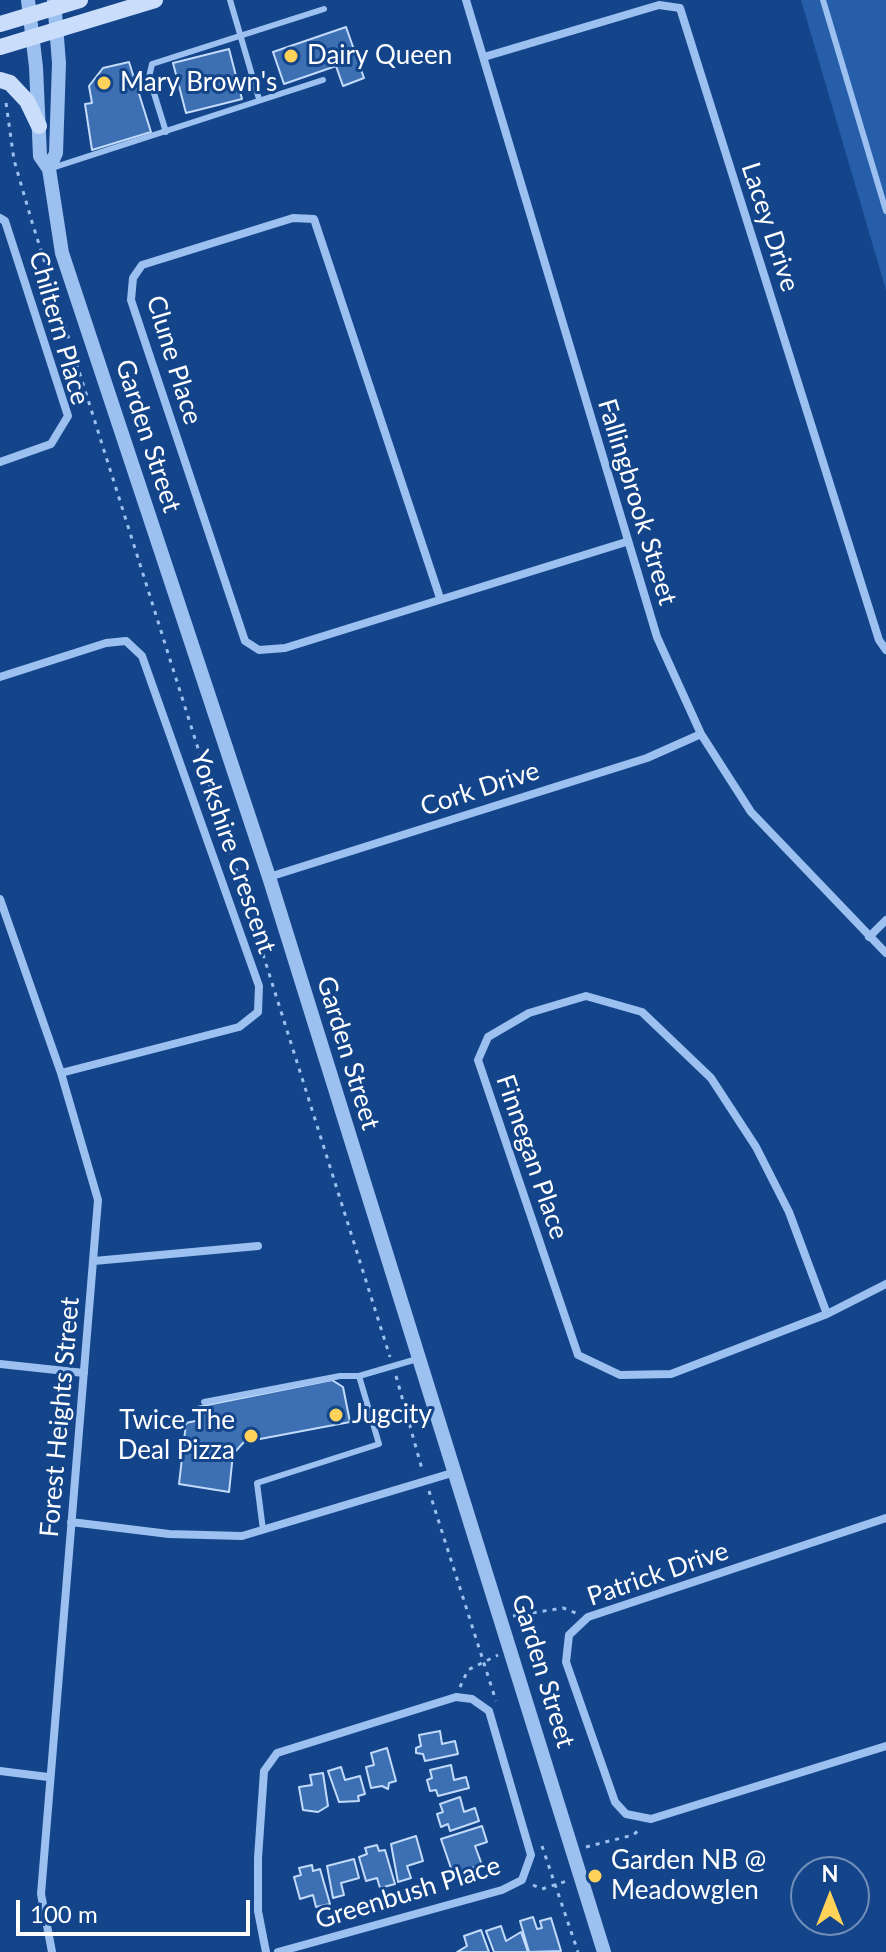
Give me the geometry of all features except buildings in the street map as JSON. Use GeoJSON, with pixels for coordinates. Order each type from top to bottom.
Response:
{"type":"FeatureCollection","features":[{"type":"Feature","properties":{"kind":"main road"},"geometry":{"type":"LineString","coordinates":[[0,24],[29,7],[80,0]]}},
{"type":"Feature","properties":{"kind":"main road"},"geometry":{"type":"LineString","coordinates":[[0,47],[155,0]]}},
{"type":"Feature","properties":{"kind":"main road"},"geometry":{"type":"LineString","coordinates":[[2,88],[10,83],[27,101],[39,126]]}},
{"type":"Feature","properties":{"kind":"street","name":"Fallingbrook Street"},"geometry":{"type":"LineString","coordinates":[[466,0],[626,542],[657,637],[701,734],[751,812],[886,953]]}},
{"type":"Feature","properties":{"kind":"street","name":"Garden Street"},"geometry":{"type":"LineString","coordinates":[[49,169],[56,153],[58,31],[55,4]]}},
{"type":"Feature","properties":{"kind":"street","name":"Lacey Drive"},"geometry":{"type":"LineString","coordinates":[[484,57],[659,5],[680,8],[879,640],[886,650]]}},
{"type":"Feature","properties":{"kind":"street","name":"Garden Street"},"geometry":{"type":"LineString","coordinates":[[29,7],[34,38],[40,156],[49,169],[62,253],[269,877],[452,1473],[512,1648],[604,1952]]}},
{"type":"Feature","properties":{"kind":"street","name":"Chiltern Place"},"geometry":{"type":"LineString","coordinates":[[0,218],[5,221],[68,416],[51,444],[0,462]]}},
{"type":"Feature","properties":{"kind":"street","name":"Clune Place"},"geometry":{"type":"LineString","coordinates":[[440,598],[314,219],[293,218],[156,259],[138,269],[131,285],[131,300],[245,641],[259,650],[285,648],[626,542]]}},
{"type":"Feature","properties":{"kind":"street","name":"Yorkshire Crescent"},"geometry":{"type":"LineString","coordinates":[[0,677],[106,643],[126,641],[142,656],[259,986],[258,1012],[239,1027],[61,1073]]}},
{"type":"Feature","properties":{"kind":"street","name":"Cork Drive"},"geometry":{"type":"LineString","coordinates":[[269,877],[647,758],[701,734]]}},
{"type":"Feature","properties":{"kind":"street","name":"Forest Heights Street"},"geometry":{"type":"LineString","coordinates":[[0,899],[61,1073],[98,1200],[48,1777],[41,1894],[52,1952]]}},
{"type":"Feature","properties":{"kind":"street"},"geometry":{"type":"LineString","coordinates":[[869,937],[886,920]]}},
{"type":"Feature","properties":{"kind":"street","name":"Finnegan Place"},"geometry":{"type":"LineString","coordinates":[[827,1314],[789,1212],[756,1147],[711,1078],[642,1012],[586,996],[529,1013],[488,1037],[478,1060],[578,1355],[620,1375],[671,1374],[827,1314],[886,1284]]}},
{"type":"Feature","properties":{"kind":"street"},"geometry":{"type":"LineString","coordinates":[[94,1261],[258,1246]]}},
{"type":"Feature","properties":{"kind":"street"},"geometry":{"type":"LineString","coordinates":[[0,1364],[84,1373]]}},
{"type":"Feature","properties":{"kind":"street"},"geometry":{"type":"LineString","coordinates":[[71,1522],[169,1534],[242,1536],[452,1473]]}},
{"type":"Feature","properties":{"kind":"street","name":"Patrick Drive"},"geometry":{"type":"LineString","coordinates":[[651,1819],[626,1814],[615,1802],[566,1662],[569,1635],[588,1617],[886,1518]]}},
{"type":"Feature","properties":{"kind":"street"},"geometry":{"type":"LineString","coordinates":[[266,1952],[258,1911],[264,1771],[277,1753],[456,1697]]}},
{"type":"Feature","properties":{"kind":"street","name":"Greenbush Place"},"geometry":{"type":"LineString","coordinates":[[278,1952],[502,1890],[522,1880],[531,1855],[489,1711],[472,1699],[456,1697]]}},
{"type":"Feature","properties":{"kind":"street"},"geometry":{"type":"LineString","coordinates":[[651,1819],[886,1746]]}},
{"type":"Feature","properties":{"kind":"street"},"geometry":{"type":"LineString","coordinates":[[0,1771],[48,1777]]}},
{"type":"Feature","properties":{"kind":"lane"},"geometry":{"type":"LineString","coordinates":[[230,0],[259,99]]}},
{"type":"Feature","properties":{"kind":"lane"},"geometry":{"type":"LineString","coordinates":[[823,0],[886,211]]}},
{"type":"Feature","properties":{"kind":"lane"},"geometry":{"type":"LineString","coordinates":[[166,132],[149,77],[152,64],[324,9]]}},
{"type":"Feature","properties":{"kind":"lane"},"geometry":{"type":"LineString","coordinates":[[49,169],[323,80]]}},
{"type":"Feature","properties":{"kind":"lane"},"geometry":{"type":"LineString","coordinates":[[204,1402],[340,1376],[359,1376],[417,1359]]}},
{"type":"Feature","properties":{"kind":"lane"},"geometry":{"type":"LineString","coordinates":[[263,1530],[257,1483],[379,1444],[359,1376]]}},
{"type":"Feature","properties":{"kind":"path"},"geometry":{"type":"LineString","coordinates":[[2,88],[14,160],[32,222],[393,1365],[497,1706]]}},
{"type":"Feature","properties":{"kind":"path"},"geometry":{"type":"LineString","coordinates":[[502,1618],[563,1608],[588,1617]]}},
{"type":"Feature","properties":{"kind":"path"},"geometry":{"type":"LineString","coordinates":[[456,1697],[468,1670],[512,1648]]}},
{"type":"Feature","properties":{"kind":"path"},"geometry":{"type":"LineString","coordinates":[[573,1851],[633,1835],[651,1819]]}},
{"type":"Feature","properties":{"kind":"path"},"geometry":{"type":"LineString","coordinates":[[540,1839],[578,1952]]}},
{"type":"Feature","properties":{"kind":"path"},"geometry":{"type":"LineString","coordinates":[[522,1880],[542,1889],[581,1876]]}},
{"type":"Feature","properties":{"kind":"shaded area"},"geometry":{"type":"Polygon","coordinates":[[[801,0],[886,0],[886,290],[801,0]]]}},
{"type":"Feature","properties":{"kind":"place","name":"Dairy Queen"},"geometry":{"type":"Point","coordinates":[291,56]}},
{"type":"Feature","properties":{"kind":"place","name":"Mary Brown's"},"geometry":{"type":"Point","coordinates":[104,83]}},
{"type":"Feature","properties":{"kind":"place","name":"Jugcity"},"geometry":{"type":"Point","coordinates":[336,1415]}},
{"type":"Feature","properties":{"kind":"place","name":"Twice The Deal Pizza"},"geometry":{"type":"Point","coordinates":[251,1436]}},
{"type":"Feature","properties":{"kind":"place","name":"Garden NB @ Meadowglen"},"geometry":{"type":"Point","coordinates":[595,1876]}}]}
